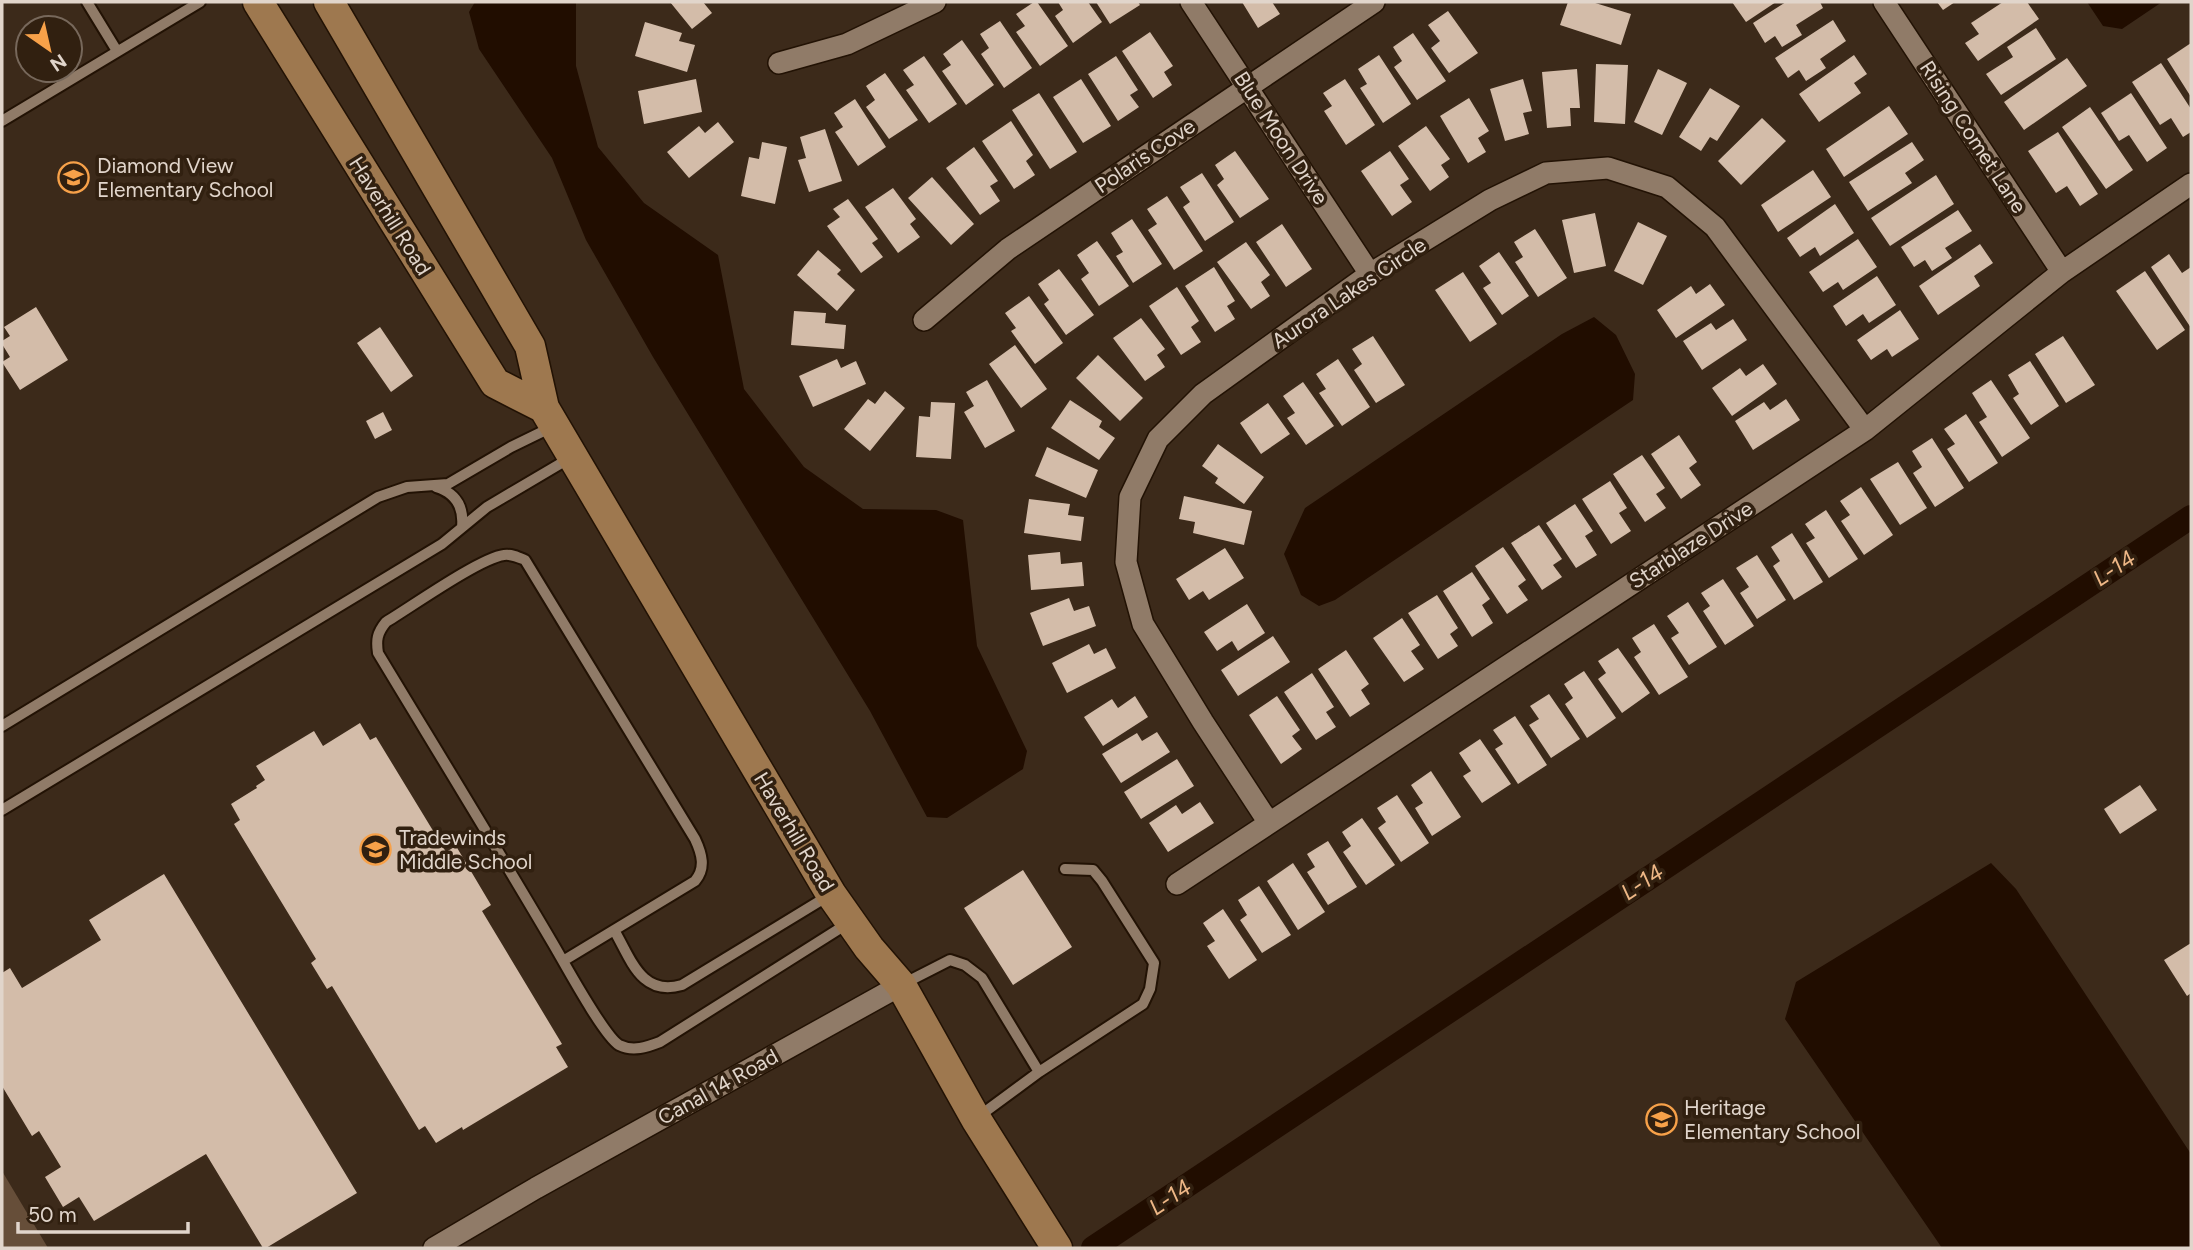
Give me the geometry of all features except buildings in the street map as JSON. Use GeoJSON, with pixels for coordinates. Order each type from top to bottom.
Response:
{"type":"FeatureCollection","features":[{"type":"Feature","properties":{"kind":"street","name":"Haverhill Road"},"geometry":{"type":"LineString","coordinates":[[258,2],[495,383],[549,417]]}},
{"type":"Feature","properties":{"kind":"street","name":"Haverhill Road"},"geometry":{"type":"LineString","coordinates":[[329,2],[530,346],[549,417],[572,457],[831,894],[901,985],[976,1119],[1057,1248]]}},
{"type":"Feature","properties":{"kind":"street"},"geometry":{"type":"LineString","coordinates":[[779,63],[847,44],[935,2]]}},
{"type":"Feature","properties":{"kind":"street","name":"Blue Moon Drive"},"geometry":{"type":"LineString","coordinates":[[1191,2],[1370,274]]}},
{"type":"Feature","properties":{"kind":"street","name":"Polaris Cove"},"geometry":{"type":"LineString","coordinates":[[924,320],[1008,249],[1374,2]]}},
{"type":"Feature","properties":{"kind":"street","name":"Rising Comet Lane"},"geometry":{"type":"LineString","coordinates":[[1884,2],[2062,272]]}},
{"type":"Feature","properties":{"kind":"street","name":"Aurora Lakes Circle"},"geometry":{"type":"LineString","coordinates":[[1269,823],[1143,624],[1126,562],[1130,497],[1157,439],[1203,394],[1370,274],[1490,200],[1546,173],[1608,168],[1667,187],[1715,227],[1865,430]]}},
{"type":"Feature","properties":{"kind":"street","name":"Starblaze Drive"},"geometry":{"type":"LineString","coordinates":[[1177,884],[1865,430],[2062,272],[2191,184]]}},
{"type":"Feature","properties":{"kind":"street","name":"Canal 14 Road"},"geometry":{"type":"LineString","coordinates":[[433,1248],[901,985]]}},
{"type":"Feature","properties":{"kind":"lane"},"geometry":{"type":"LineString","coordinates":[[87,2],[117,51]]}},
{"type":"Feature","properties":{"kind":"lane"},"geometry":{"type":"LineString","coordinates":[[2,121],[200,2]]}},
{"type":"Feature","properties":{"kind":"lane"},"geometry":{"type":"LineString","coordinates":[[2,726],[377,497],[407,487],[448,484],[511,447],[549,417]]}},
{"type":"Feature","properties":{"kind":"lane"},"geometry":{"type":"LineString","coordinates":[[2,810],[442,544],[487,507],[572,457]]}},
{"type":"Feature","properties":{"kind":"lane"},"geometry":{"type":"LineString","coordinates":[[434,486],[454,496],[463,516],[462,527]]}},
{"type":"Feature","properties":{"kind":"lane"},"geometry":{"type":"LineString","coordinates":[[563,961],[695,881],[702,866],[699,848],[525,560],[506,555],[495,558],[386,622],[376,642],[378,653],[563,961],[604,1029],[618,1044],[629,1048],[645,1048],[660,1042],[851,922]]}},
{"type":"Feature","properties":{"kind":"lane"},"geometry":{"type":"LineString","coordinates":[[976,1119],[1039,1072],[1143,1004],[1150,989],[1154,963],[1102,881],[1093,870],[1065,869]]}},
{"type":"Feature","properties":{"kind":"lane"},"geometry":{"type":"LineString","coordinates":[[614,930],[641,976],[659,988],[670,988],[682,985],[831,894]]}},
{"type":"Feature","properties":{"kind":"lane"},"geometry":{"type":"LineString","coordinates":[[901,985],[950,960],[965,965],[982,978],[1039,1072]]}},
{"type":"Feature","properties":{"kind":"shaded area"},"geometry":{"type":"Polygon","coordinates":[[[475,2],[576,2],[576,66],[598,147],[644,203],[718,255],[744,389],[804,467],[863,509],[936,510],[963,520],[977,646],[1027,751],[1023,769],[947,818],[927,817],[870,711],[653,357],[586,240],[552,158],[479,49],[469,12],[475,2]]]}},
{"type":"Feature","properties":{"kind":"shaded area"},"geometry":{"type":"Polygon","coordinates":[[[2087,2],[2162,2],[2122,29],[2103,26],[2087,2]]]}},
{"type":"Feature","properties":{"kind":"shaded area"},"geometry":{"type":"Polygon","coordinates":[[[1594,317],[1616,335],[1635,374],[1633,400],[1335,600],[1319,606],[1301,595],[1284,554],[1305,508],[1562,334],[1594,317]]]}},
{"type":"Feature","properties":{"kind":"shaded area"},"geometry":{"type":"Polygon","coordinates":[[[1991,863],[2016,889],[2191,1154],[2191,1248],[1942,1248],[1785,1019],[1796,982],[1991,863]]]}},
{"type":"Feature","properties":{"kind":"shaded area"},"geometry":{"type":"Polygon","coordinates":[[[2,1171],[48,1248],[2,1248],[2,1171]]]}},
{"type":"Feature","properties":{"kind":"waterway","name":"L-14"},"geometry":{"type":"LineString","coordinates":[[1093,1248],[2191,517]]}},
{"type":"Feature","properties":{"kind":"place","name":"Diamond View Elementary School"},"geometry":{"type":"Point","coordinates":[74,178]}},
{"type":"Feature","properties":{"kind":"place","name":"Tradewinds Middle School"},"geometry":{"type":"Point","coordinates":[376,850]}},
{"type":"Feature","properties":{"kind":"place","name":"Heritage Elementary School"},"geometry":{"type":"Point","coordinates":[1661,1120]}}]}
